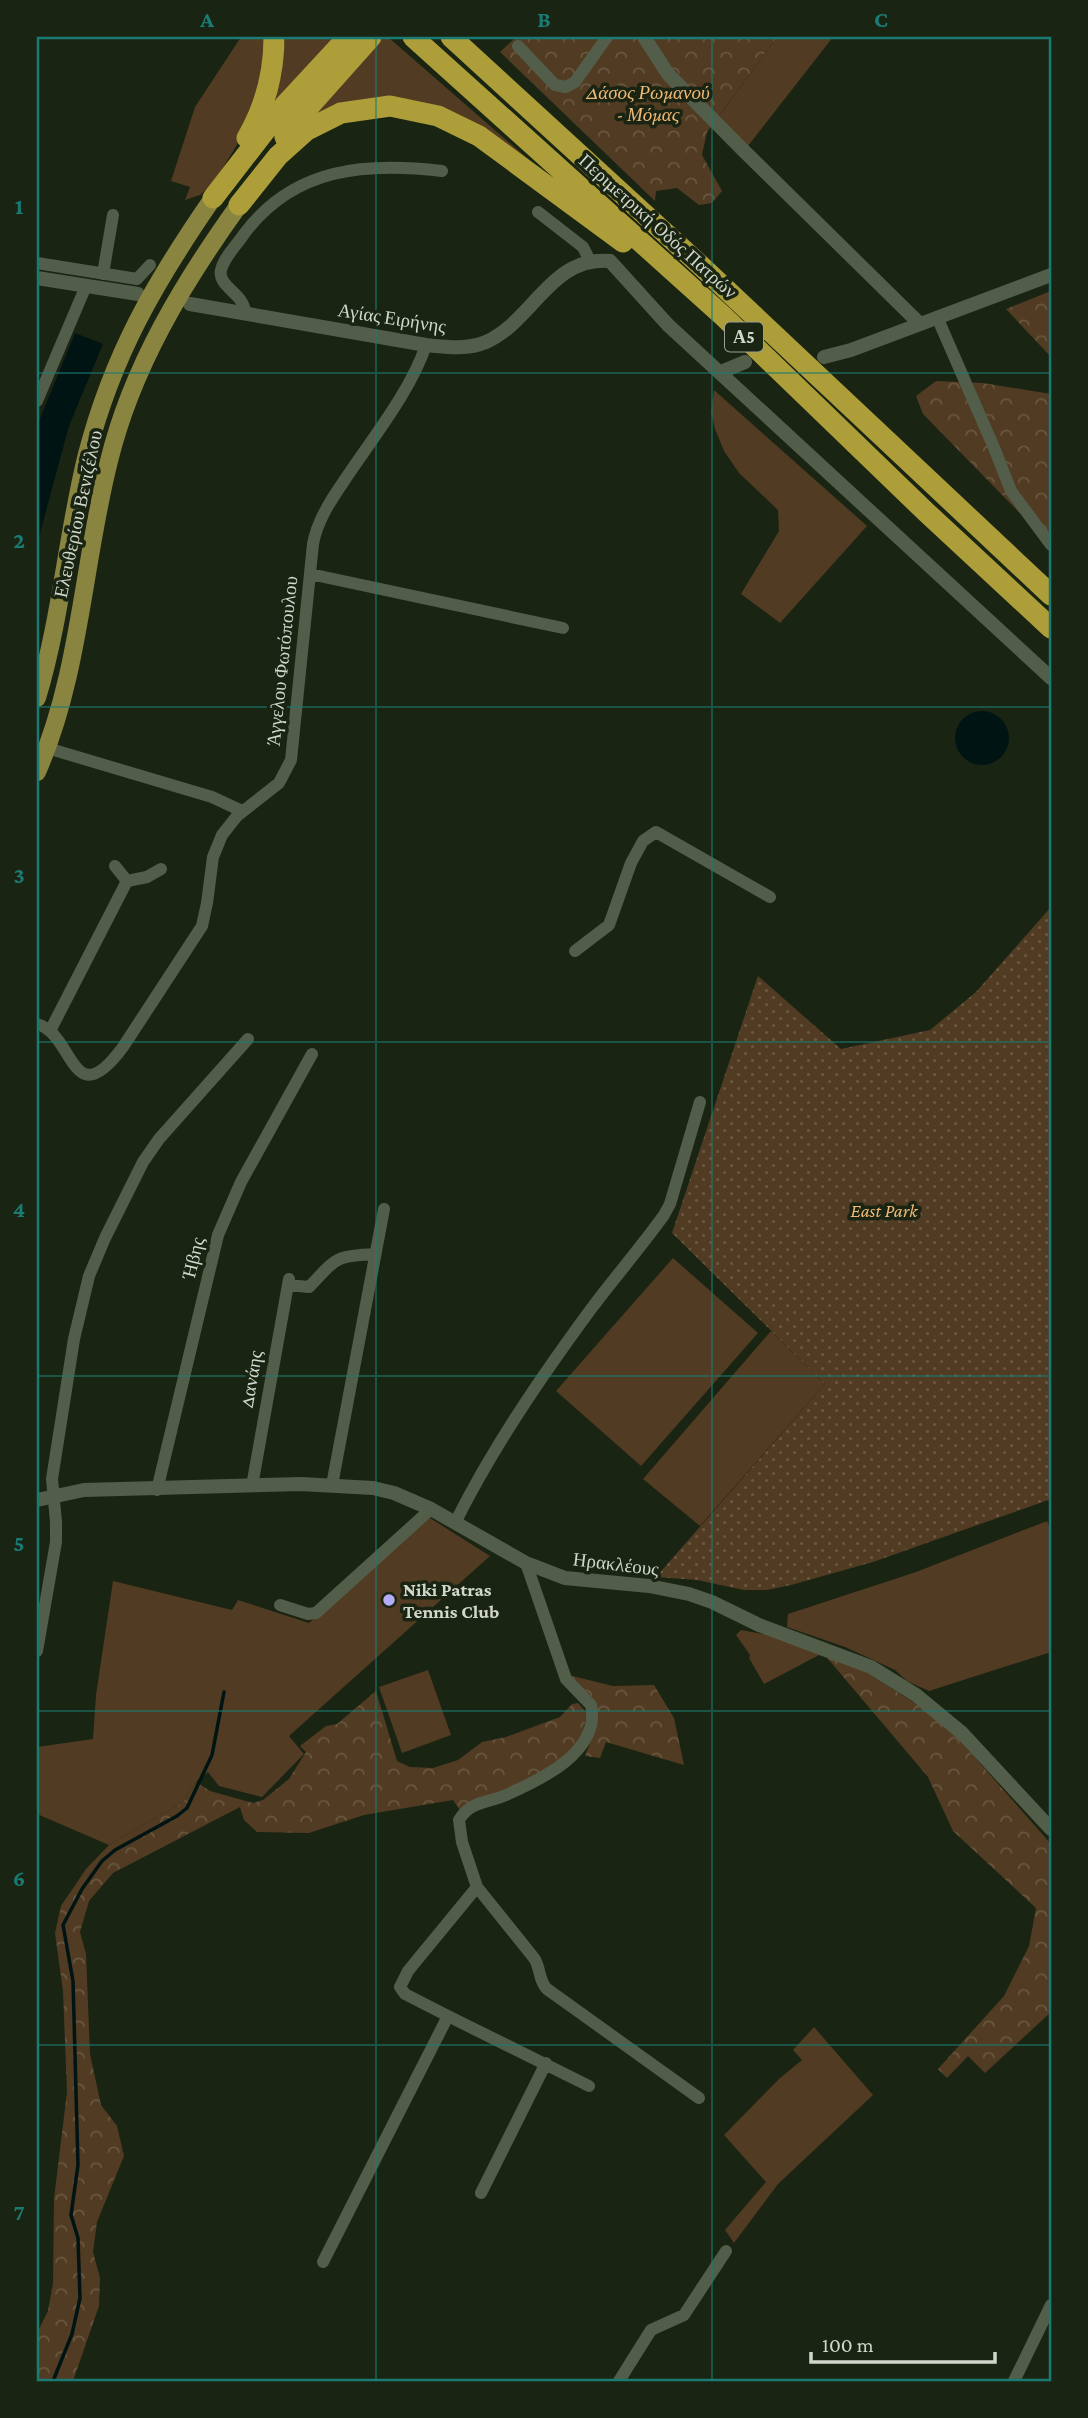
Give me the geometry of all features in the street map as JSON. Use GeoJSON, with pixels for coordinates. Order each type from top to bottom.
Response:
{"type":"FeatureCollection","features":[{"type":"Feature","properties":{"kind":"highway"},"geometry":{"type":"LineString","coordinates":[[213,198],[252,130],[264,101],[271,75],[275,37]]}},
{"type":"Feature","properties":{"kind":"highway"},"geometry":{"type":"LineString","coordinates":[[213,198],[285,105],[348,37]]}},
{"type":"Feature","properties":{"kind":"highway"},"geometry":{"type":"LineString","coordinates":[[239,205],[298,119],[372,37]]}},
{"type":"Feature","properties":{"kind":"highway","name":"Περιμετρική Οδός Πατρών"},"geometry":{"type":"LineString","coordinates":[[413,37],[723,316],[926,512],[1051,628]]}},
{"type":"Feature","properties":{"kind":"highway","name":"Περιμετρική Οδός Πατρών"},"geometry":{"type":"LineString","coordinates":[[450,37],[709,274],[1051,595]]}},
{"type":"Feature","properties":{"kind":"highway"},"geometry":{"type":"LineString","coordinates":[[239,205],[284,150],[303,133],[325,119],[360,109],[390,106],[438,116],[479,136],[645,260],[926,512]]}},
{"type":"Feature","properties":{"kind":"main road","name":"Ελευθερίου Βενιζέλου"},"geometry":{"type":"LineString","coordinates":[[37,698],[87,454],[111,376],[130,331],[213,198]]}},
{"type":"Feature","properties":{"kind":"main road","name":"Ελευθερίου Βενιζέλου"},"geometry":{"type":"LineString","coordinates":[[37,772],[47,747],[68,672],[108,461],[130,395],[155,338],[239,205]]}},
{"type":"Feature","properties":{"kind":"street"},"geometry":{"type":"LineString","coordinates":[[518,46],[555,85],[566,87],[575,82],[607,37]]}},
{"type":"Feature","properties":{"kind":"street"},"geometry":{"type":"LineString","coordinates":[[644,37],[668,74],[919,323]]}},
{"type":"Feature","properties":{"kind":"street"},"geometry":{"type":"LineString","coordinates":[[246,314],[244,304],[223,281],[221,271],[225,261],[271,203],[302,186],[341,172],[386,166],[442,171]]}},
{"type":"Feature","properties":{"kind":"street"},"geometry":{"type":"LineString","coordinates":[[538,212],[583,247],[591,263],[612,263],[661,317],[1051,678]]}},
{"type":"Feature","properties":{"kind":"street"},"geometry":{"type":"LineString","coordinates":[[103,274],[113,215]]}},
{"type":"Feature","properties":{"kind":"street"},"geometry":{"type":"LineString","coordinates":[[37,263],[137,279],[150,265]]}},
{"type":"Feature","properties":{"kind":"street","name":"Αγίας Ειρήνης"},"geometry":{"type":"LineString","coordinates":[[190,304],[426,345],[457,347],[487,341],[515,321],[562,274],[577,266],[591,263]]}},
{"type":"Feature","properties":{"kind":"street"},"geometry":{"type":"LineString","coordinates":[[824,357],[1051,275]]}},
{"type":"Feature","properties":{"kind":"street"},"geometry":{"type":"LineString","coordinates":[[37,278],[138,294]]}},
{"type":"Feature","properties":{"kind":"street"},"geometry":{"type":"LineString","coordinates":[[37,401],[86,286]]}},
{"type":"Feature","properties":{"kind":"street"},"geometry":{"type":"LineString","coordinates":[[937,317],[1011,491],[1051,545]]}},
{"type":"Feature","properties":{"kind":"street","name":"Άγγελου Φωτόπουλου"},"geometry":{"type":"LineString","coordinates":[[37,1024],[50,1031],[82,1073],[98,1073],[110,1065],[198,933],[206,911],[215,851],[227,828],[242,811],[279,783],[291,760],[314,536],[323,514],[412,377],[426,345]]}},
{"type":"Feature","properties":{"kind":"street"},"geometry":{"type":"LineString","coordinates":[[721,372],[746,362]]}},
{"type":"Feature","properties":{"kind":"street"},"geometry":{"type":"LineString","coordinates":[[310,574],[563,628]]}},
{"type":"Feature","properties":{"kind":"street"},"geometry":{"type":"LineString","coordinates":[[47,747],[212,797],[242,811]]}},
{"type":"Feature","properties":{"kind":"street"},"geometry":{"type":"LineString","coordinates":[[575,951],[609,925],[631,863],[643,841],[656,832],[770,897]]}},
{"type":"Feature","properties":{"kind":"street"},"geometry":{"type":"LineString","coordinates":[[115,866],[127,881]]}},
{"type":"Feature","properties":{"kind":"street"},"geometry":{"type":"LineString","coordinates":[[127,881],[147,877],[161,869]]}},
{"type":"Feature","properties":{"kind":"street"},"geometry":{"type":"LineString","coordinates":[[50,1031],[127,881]]}},
{"type":"Feature","properties":{"kind":"street"},"geometry":{"type":"LineString","coordinates":[[37,1651],[55,1542],[52,1479],[79,1311],[89,1276],[143,1162],[159,1139],[248,1039]]}},
{"type":"Feature","properties":{"kind":"street","name":"Ήβης"},"geometry":{"type":"LineString","coordinates":[[157,1490],[218,1235],[236,1192],[312,1054]]}},
{"type":"Feature","properties":{"kind":"street"},"geometry":{"type":"LineString","coordinates":[[455,1523],[491,1455],[527,1400],[591,1309],[664,1215],[670,1204],[700,1102]]}},
{"type":"Feature","properties":{"kind":"street"},"geometry":{"type":"LineString","coordinates":[[332,1485],[383,1209]]}},
{"type":"Feature","properties":{"kind":"street","name":"Δανάης"},"geometry":{"type":"LineString","coordinates":[[252,1486],[288,1282],[309,1287],[335,1261],[345,1255],[375,1254]]}},
{"type":"Feature","properties":{"kind":"street","name":"Ηρακλέους"},"geometry":{"type":"LineString","coordinates":[[37,1500],[84,1490],[332,1485],[383,1490],[431,1508],[526,1563],[565,1578],[649,1586],[689,1594],[759,1625],[871,1668],[916,1695],[962,1733],[1051,1829]]}},
{"type":"Feature","properties":{"kind":"street"},"geometry":{"type":"LineString","coordinates":[[280,1605],[308,1614],[316,1613],[431,1508]]}},
{"type":"Feature","properties":{"kind":"street"},"geometry":{"type":"LineString","coordinates":[[526,1563],[566,1679],[590,1703],[591,1721],[588,1733],[579,1748],[558,1766],[503,1796],[471,1806],[462,1815],[459,1820],[460,1832],[477,1887],[534,1958],[541,1982],[547,1989],[699,2098]]}},
{"type":"Feature","properties":{"kind":"street"},"geometry":{"type":"LineString","coordinates":[[477,1887],[401,1982],[400,1987],[405,1994],[589,2086]]}},
{"type":"Feature","properties":{"kind":"street"},"geometry":{"type":"LineString","coordinates":[[323,2262],[449,2016]]}},
{"type":"Feature","properties":{"kind":"street"},"geometry":{"type":"LineString","coordinates":[[481,2193],[546,2063]]}},
{"type":"Feature","properties":{"kind":"street"},"geometry":{"type":"LineString","coordinates":[[619,2381],[650,2330],[684,2315],[726,2251]]}},
{"type":"Feature","properties":{"kind":"street"},"geometry":{"type":"LineString","coordinates":[[1014,2381],[1051,2305]]}},
{"type":"Feature","properties":{"kind":"green space"},"geometry":{"type":"Polygon","coordinates":[[[241,37],[265,37],[260,89],[241,138],[215,181],[200,195],[185,200],[190,187],[171,181],[195,107],[241,37]]]}},
{"type":"Feature","properties":{"kind":"green space"},"geometry":{"type":"Polygon","coordinates":[[[285,37],[340,37],[281,100],[273,103],[281,77],[285,37]]]}},
{"type":"Feature","properties":{"kind":"green space"},"geometry":{"type":"Polygon","coordinates":[[[379,37],[388,37],[551,179],[455,113],[314,117],[333,86],[379,37]]]}},
{"type":"Feature","properties":{"kind":"green space","name":"Δάσος Ρωμανού - Μόμας"},"geometry":{"type":"Polygon","coordinates":[[[516,37],[777,37],[707,132],[702,155],[722,191],[712,203],[699,205],[677,188],[656,191],[655,201],[500,52],[516,37]]]}},
{"type":"Feature","properties":{"kind":"green space"},"geometry":{"type":"Polygon","coordinates":[[[777,37],[833,37],[748,146],[719,116],[777,37]]]}},
{"type":"Feature","properties":{"kind":"green space"},"geometry":{"type":"Polygon","coordinates":[[[1051,291],[1051,357],[1006,309],[1051,291]]]}},
{"type":"Feature","properties":{"kind":"green space"},"geometry":{"type":"Polygon","coordinates":[[[936,381],[983,383],[1051,394],[1051,545],[923,414],[916,396],[936,381]]]}},
{"type":"Feature","properties":{"kind":"green space"},"geometry":{"type":"Polygon","coordinates":[[[714,390],[867,526],[780,623],[741,594],[779,531],[778,510],[739,473],[724,451],[711,412],[714,390]]]}},
{"type":"Feature","properties":{"kind":"green space","name":"East Park"},"geometry":{"type":"Polygon","coordinates":[[[1051,907],[1051,1499],[873,1562],[767,1590],[744,1590],[697,1580],[656,1577],[825,1384],[672,1233],[758,976],[841,1049],[930,1030],[976,992],[1051,907]]]}},
{"type":"Feature","properties":{"kind":"green space"},"geometry":{"type":"Polygon","coordinates":[[[673,1258],[758,1333],[641,1466],[556,1391],[673,1258]]]}},
{"type":"Feature","properties":{"kind":"green space"},"geometry":{"type":"Polygon","coordinates":[[[771,1331],[825,1384],[700,1526],[643,1479],[771,1331]]]}},
{"type":"Feature","properties":{"kind":"green space"},"geometry":{"type":"Polygon","coordinates":[[[430,1518],[490,1556],[289,1736],[304,1754],[262,1797],[219,1786],[208,1772],[196,1782],[183,1802],[109,1845],[37,1814],[37,1747],[93,1739],[96,1695],[113,1581],[232,1610],[238,1600],[309,1623],[430,1518]]]}},
{"type":"Feature","properties":{"kind":"green space"},"geometry":{"type":"Polygon","coordinates":[[[1047,1521],[1051,1531],[1051,1652],[929,1691],[907,1681],[895,1670],[845,1647],[787,1627],[788,1614],[916,1572],[1047,1521]]]}},
{"type":"Feature","properties":{"kind":"green space"},"geometry":{"type":"Polygon","coordinates":[[[741,1630],[779,1637],[823,1653],[764,1684],[749,1658],[750,1655],[736,1635],[741,1630]]]}},
{"type":"Feature","properties":{"kind":"green space"},"geometry":{"type":"Polygon","coordinates":[[[823,1653],[863,1670],[949,1728],[1051,1844],[1051,2012],[985,2073],[968,2056],[947,2078],[938,2069],[1004,1996],[1029,1946],[1036,1908],[953,1831],[928,1777],[823,1653]]]}},
{"type":"Feature","properties":{"kind":"green space"},"geometry":{"type":"Polygon","coordinates":[[[428,1670],[451,1735],[402,1753],[379,1687],[428,1670]]]}},
{"type":"Feature","properties":{"kind":"green space"},"geometry":{"type":"Polygon","coordinates":[[[572,1676],[613,1686],[654,1685],[674,1718],[684,1765],[606,1742],[600,1758],[585,1756],[595,1730],[595,1713],[572,1676]]]}},
{"type":"Feature","properties":{"kind":"green space"},"geometry":{"type":"Polygon","coordinates":[[[376,1691],[397,1761],[410,1767],[433,1768],[458,1760],[482,1742],[506,1737],[560,1717],[572,1704],[578,1703],[587,1713],[581,1742],[546,1771],[464,1808],[459,1809],[453,1800],[364,1815],[309,1833],[257,1832],[244,1820],[240,1807],[113,1873],[89,1901],[80,1932],[86,1954],[90,2054],[101,2105],[117,2126],[124,2156],[97,2222],[93,2252],[100,2278],[99,2306],[73,2381],[37,2381],[37,2333],[48,2311],[53,2283],[54,2199],[67,2092],[63,1991],[55,1933],[61,1906],[86,1869],[109,1845],[183,1802],[196,1782],[210,1791],[253,1803],[263,1800],[289,1779],[306,1752],[300,1746],[326,1726],[337,1724],[376,1691]]]}},
{"type":"Feature","properties":{"kind":"green space"},"geometry":{"type":"Polygon","coordinates":[[[814,2027],[873,2095],[778,2184],[734,2243],[725,2230],[766,2182],[724,2135],[779,2079],[802,2060],[793,2050],[814,2027]]]}},
{"type":"Feature","properties":{"kind":"shaded area"},"geometry":{"type":"Polygon","coordinates":[[[75,333],[103,344],[69,426],[37,544],[37,426],[75,333]]]}},
{"type":"Feature","properties":{"kind":"shaded area"},"geometry":{"type":"Polygon","coordinates":[[[982,711],[1001,719],[1009,738],[1001,757],[982,765],[963,757],[955,738],[963,719],[982,711]]]}},
{"type":"Feature","properties":{"kind":"waterway"},"geometry":{"type":"LineString","coordinates":[[53,2381],[72,2334],[80,2298],[78,2238],[71,2215],[78,2165],[73,1981],[63,1925],[82,1889],[102,1861],[115,1850],[187,1808],[212,1755],[224,1692]]}},
{"type":"Feature","properties":{"kind":"place","name":"Niki Patras Tennis Club"},"geometry":{"type":"Point","coordinates":[389,1600]}}]}
